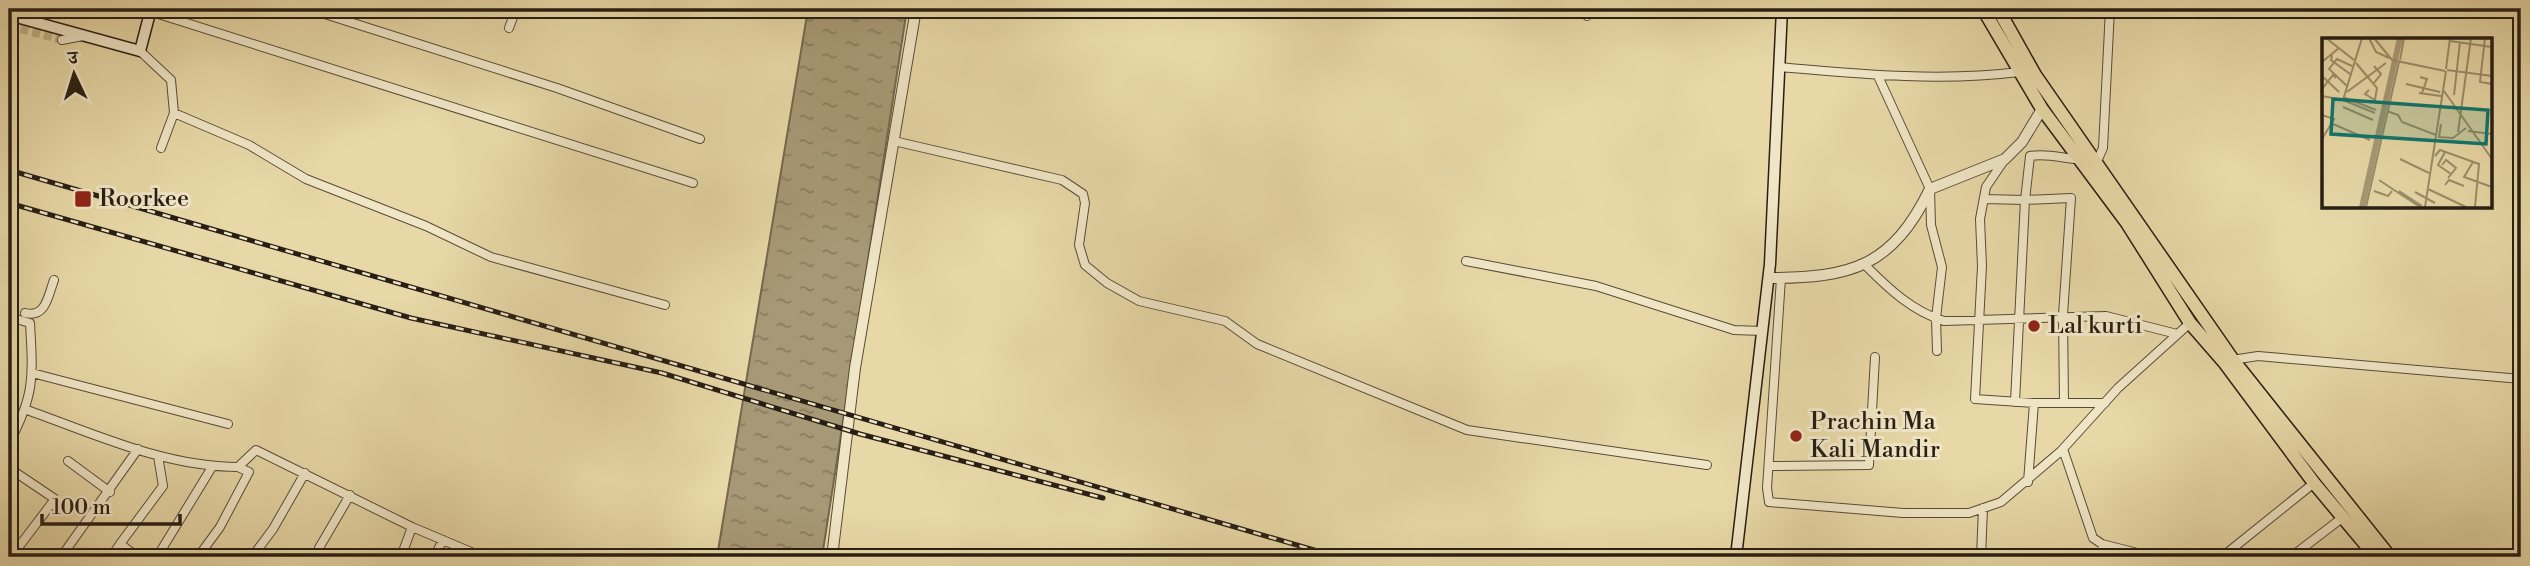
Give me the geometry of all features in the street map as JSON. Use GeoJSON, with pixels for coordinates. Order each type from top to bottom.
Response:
{"type":"FeatureCollection","features":[{"type":"Feature","properties":{"kind":"main road"},"geometry":{"type":"LineString","coordinates":[[1736,557],[1762,331],[1775,278],[1782,9]]}},
{"type":"Feature","properties":{"kind":"main road"},"geometry":{"type":"LineString","coordinates":[[1983,9],[2042,109],[2087,161],[2314,483],[2376,557]]}},
{"type":"Feature","properties":{"kind":"main road"},"geometry":{"type":"LineString","coordinates":[[1998,9],[2087,161],[2190,323],[2229,361],[2390,557]]}},
{"type":"Feature","properties":{"kind":"main road"},"geometry":{"type":"LineString","coordinates":[[9,15],[140,51],[153,10]]}},
{"type":"Feature","properties":{"kind":"street"},"geometry":{"type":"LineString","coordinates":[[309,9],[557,88],[700,139]]}},
{"type":"Feature","properties":{"kind":"street"},"geometry":{"type":"LineString","coordinates":[[509,28],[516,9]]}},
{"type":"Feature","properties":{"kind":"street"},"geometry":{"type":"LineString","coordinates":[[832,557],[855,368],[916,9]]}},
{"type":"Feature","properties":{"kind":"street"},"geometry":{"type":"LineString","coordinates":[[2015,402],[2025,200],[2030,156],[2045,153],[2087,161],[2098,159],[2103,148],[2110,9]]}},
{"type":"Feature","properties":{"kind":"street"},"geometry":{"type":"LineString","coordinates":[[153,10],[693,183]]}},
{"type":"Feature","properties":{"kind":"street"},"geometry":{"type":"LineString","coordinates":[[62,40],[84,36]]}},
{"type":"Feature","properties":{"kind":"street"},"geometry":{"type":"LineString","coordinates":[[140,51],[171,80],[174,113],[161,148]]}},
{"type":"Feature","properties":{"kind":"street"},"geometry":{"type":"LineString","coordinates":[[1779,67],[1878,76],[1970,78],[2019,72]]}},
{"type":"Feature","properties":{"kind":"street"},"geometry":{"type":"LineString","coordinates":[[1878,76],[1930,189],[1931,225],[1942,267],[1936,318],[1937,351]]}},
{"type":"Feature","properties":{"kind":"street"},"geometry":{"type":"LineString","coordinates":[[2042,109],[2022,142],[2005,159],[1986,187],[1980,219],[1975,399],[2105,403]]}},
{"type":"Feature","properties":{"kind":"street"},"geometry":{"type":"LineString","coordinates":[[174,113],[249,145],[306,179],[426,226],[491,257],[665,305]]}},
{"type":"Feature","properties":{"kind":"street"},"geometry":{"type":"LineString","coordinates":[[894,141],[1062,180],[1076,188],[1083,194],[1086,211],[1079,245],[1082,258],[1107,283],[1139,301],[1225,321],[1257,344],[1467,430],[1707,465]]}},
{"type":"Feature","properties":{"kind":"street"},"geometry":{"type":"LineString","coordinates":[[2022,142],[2036,155]]}},
{"type":"Feature","properties":{"kind":"street"},"geometry":{"type":"LineString","coordinates":[[2005,159],[1930,189],[1916,217],[1887,250],[1866,266],[1802,278],[1775,278],[1767,488],[1769,502],[1903,513],[1969,513],[2001,502],[2028,482],[2063,449],[2105,403],[2190,323]]}},
{"type":"Feature","properties":{"kind":"street"},"geometry":{"type":"LineString","coordinates":[[1984,199],[2071,198],[2063,315],[2064,403]]}},
{"type":"Feature","properties":{"kind":"street"},"geometry":{"type":"LineString","coordinates":[[1466,261],[1596,286],[1734,330],[1762,331]]}},
{"type":"Feature","properties":{"kind":"street"},"geometry":{"type":"LineString","coordinates":[[1866,266],[1924,315],[1936,318],[2106,316],[2177,334]]}},
{"type":"Feature","properties":{"kind":"street"},"geometry":{"type":"LineString","coordinates":[[9,317],[28,316],[43,310],[54,280]]}},
{"type":"Feature","properties":{"kind":"street"},"geometry":{"type":"LineString","coordinates":[[9,443],[27,410],[33,373],[28,316]]}},
{"type":"Feature","properties":{"kind":"street"},"geometry":{"type":"LineString","coordinates":[[1769,466],[1869,465],[1875,356]]}},
{"type":"Feature","properties":{"kind":"street"},"geometry":{"type":"LineString","coordinates":[[2229,361],[2258,356],[2521,379]]}},
{"type":"Feature","properties":{"kind":"street"},"geometry":{"type":"LineString","coordinates":[[33,373],[228,424]]}},
{"type":"Feature","properties":{"kind":"street"},"geometry":{"type":"LineString","coordinates":[[2028,482],[2034,402]]}},
{"type":"Feature","properties":{"kind":"street"},"geometry":{"type":"LineString","coordinates":[[27,410],[158,456],[212,467],[238,467],[249,472],[219,527],[198,557]]}},
{"type":"Feature","properties":{"kind":"street"},"geometry":{"type":"LineString","coordinates":[[61,557],[110,492],[138,449]]}},
{"type":"Feature","properties":{"kind":"street"},"geometry":{"type":"LineString","coordinates":[[2063,449],[2093,538],[2102,544],[2153,557]]}},
{"type":"Feature","properties":{"kind":"street"},"geometry":{"type":"LineString","coordinates":[[238,467],[256,450],[412,527],[483,557]]}},
{"type":"Feature","properties":{"kind":"street"},"geometry":{"type":"LineString","coordinates":[[111,557],[163,486],[158,456]]}},
{"type":"Feature","properties":{"kind":"street"},"geometry":{"type":"LineString","coordinates":[[68,461],[110,492]]}},
{"type":"Feature","properties":{"kind":"street"},"geometry":{"type":"LineString","coordinates":[[157,557],[212,467]]}},
{"type":"Feature","properties":{"kind":"street"},"geometry":{"type":"LineString","coordinates":[[9,468],[55,499],[11,557]]}},
{"type":"Feature","properties":{"kind":"street"},"geometry":{"type":"LineString","coordinates":[[253,557],[273,529],[305,473]]}},
{"type":"Feature","properties":{"kind":"street"},"geometry":{"type":"LineString","coordinates":[[2222,557],[2314,483]]}},
{"type":"Feature","properties":{"kind":"street"},"geometry":{"type":"LineString","coordinates":[[319,548],[350,495]]}},
{"type":"Feature","properties":{"kind":"street"},"geometry":{"type":"LineString","coordinates":[[1981,557],[1983,508]]}},
{"type":"Feature","properties":{"kind":"street"},"geometry":{"type":"LineString","coordinates":[[2291,557],[2342,518]]}},
{"type":"Feature","properties":{"kind":"street"},"geometry":{"type":"LineString","coordinates":[[401,557],[412,527]]}},
{"type":"Feature","properties":{"kind":"street"},"geometry":{"type":"LineString","coordinates":[[434,557],[443,540]]}},
{"type":"Feature","properties":{"kind":"street"},"geometry":{"type":"LineString","coordinates":[[120,544],[138,557]]}},
{"type":"Feature","properties":{"kind":"street"},"geometry":{"type":"LineString","coordinates":[[2102,544],[2104,557]]}},
{"type":"Feature","properties":{"kind":"water"},"geometry":{"type":"Polygon","coordinates":[[[808,9],[907,9],[822,557],[717,557],[808,9]]]}},
{"type":"Feature","properties":{"kind":"tunnel"},"geometry":{"type":"LineString","coordinates":[[9,26],[62,40]]}},
{"type":"Feature","properties":{"kind":"tunnel"},"geometry":{"type":"LineString","coordinates":[[9,308],[25,313]]}},
{"type":"Feature","properties":{"kind":"railway"},"geometry":{"type":"LineString","coordinates":[[9,170],[1338,557]]}},
{"type":"Feature","properties":{"kind":"railway"},"geometry":{"type":"LineString","coordinates":[[9,203],[411,318],[662,373],[860,434],[1103,498]]}},
{"type":"Feature","properties":{"kind":"place","name":"Roorkee"},"geometry":{"type":"Point","coordinates":[83,199]}},
{"type":"Feature","properties":{"kind":"place","name":"Lal kurti"},"geometry":{"type":"Point","coordinates":[2034,326]}},
{"type":"Feature","properties":{"kind":"place","name":"Prachin Ma Kali Mandir"},"geometry":{"type":"Point","coordinates":[1796,436]}}]}
